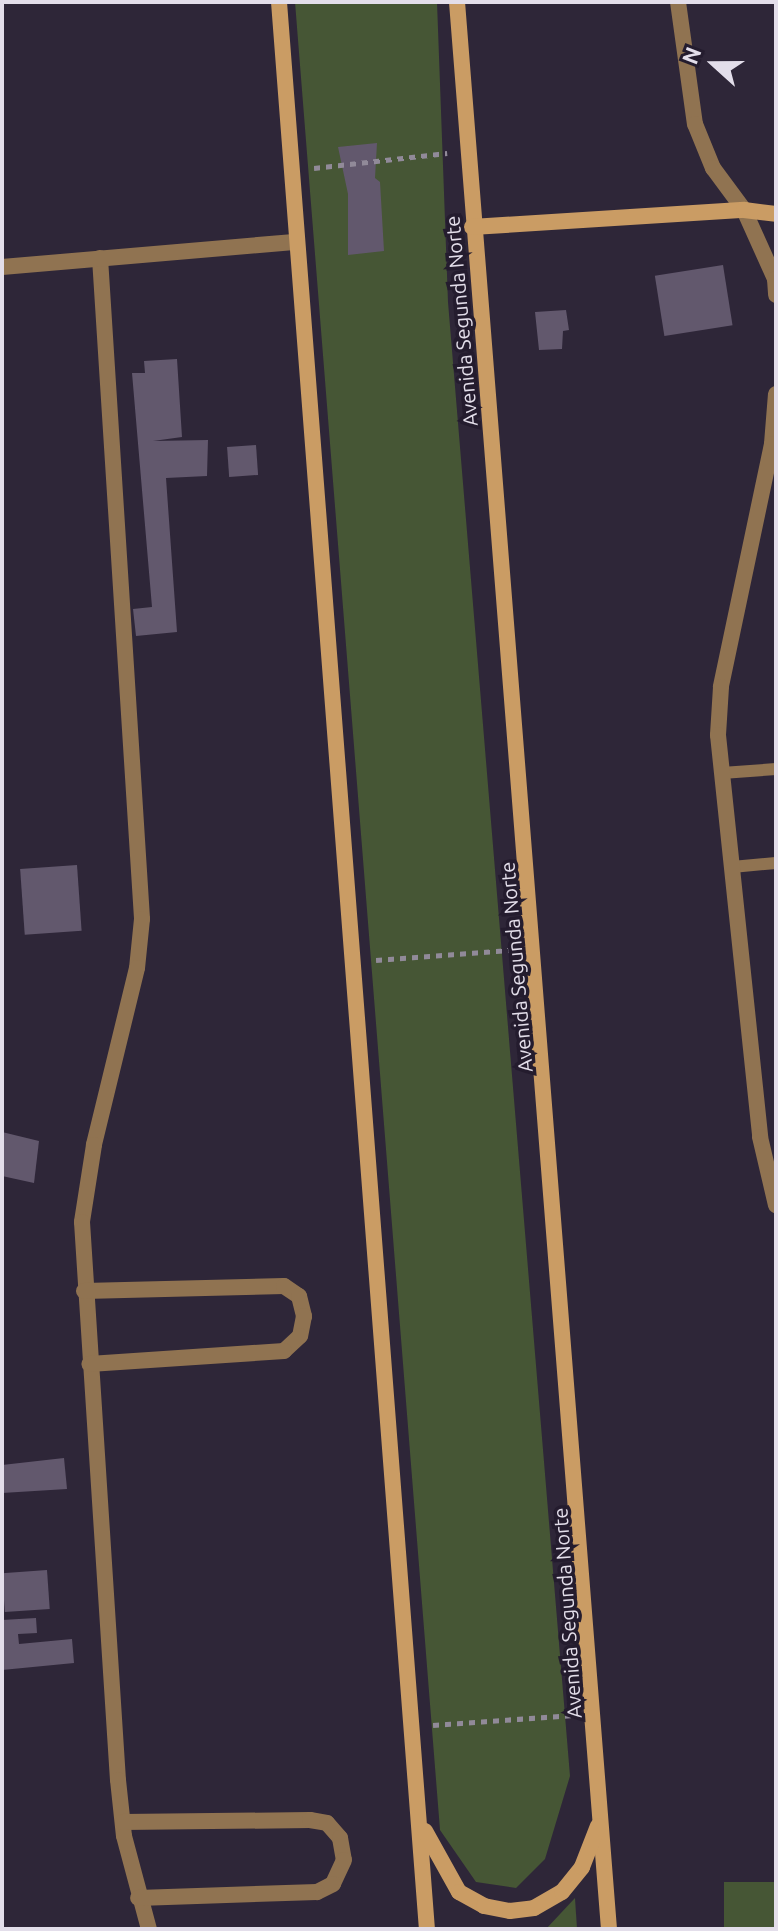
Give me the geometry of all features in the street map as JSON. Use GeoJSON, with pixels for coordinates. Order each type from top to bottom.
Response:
{"type":"FeatureCollection","features":[{"type":"Feature","properties":{"kind":"main road"},"geometry":{"type":"LineString","coordinates":[[279,2],[294,242],[427,1929]]}},
{"type":"Feature","properties":{"kind":"main road","name":"Avenida Segunda Norte"},"geometry":{"type":"LineString","coordinates":[[457,2],[472,227],[535,948],[596,1713],[609,1929]]}},
{"type":"Feature","properties":{"kind":"main road"},"geometry":{"type":"LineString","coordinates":[[472,227],[744,210],[776,214]]}},
{"type":"Feature","properties":{"kind":"main road"},"geometry":{"type":"LineString","coordinates":[[419,1819],[459,1892],[484,1906],[510,1911],[534,1908],[562,1892],[582,1867],[601,1820]]}},
{"type":"Feature","properties":{"kind":"street"},"geometry":{"type":"LineString","coordinates":[[678,2],[695,124],[713,168],[744,210],[775,279],[776,295]]}},
{"type":"Feature","properties":{"kind":"street"},"geometry":{"type":"LineString","coordinates":[[2,267],[294,242]]}},
{"type":"Feature","properties":{"kind":"street"},"geometry":{"type":"LineString","coordinates":[[100,258],[142,919],[137,968],[91,1160],[82,1222],[84,1291],[123,1822],[138,1898],[149,1929]]}},
{"type":"Feature","properties":{"kind":"street"},"geometry":{"type":"LineString","coordinates":[[776,394],[772,444],[721,687],[722,773],[760,1137],[776,1205]]}},
{"type":"Feature","properties":{"kind":"street"},"geometry":{"type":"LineString","coordinates":[[84,1291],[284,1286],[299,1296],[304,1316],[300,1336],[284,1351],[89,1364]]}},
{"type":"Feature","properties":{"kind":"street"},"geometry":{"type":"LineString","coordinates":[[123,1822],[310,1820],[327,1823],[340,1838],[344,1860],[333,1884],[317,1892],[138,1898]]}},
{"type":"Feature","properties":{"kind":"lane"},"geometry":{"type":"LineString","coordinates":[[722,773],[776,769]]}},
{"type":"Feature","properties":{"kind":"lane"},"geometry":{"type":"LineString","coordinates":[[732,867],[776,863]]}},
{"type":"Feature","properties":{"kind":"path"},"geometry":{"type":"LineString","coordinates":[[289,171],[469,150]]}},
{"type":"Feature","properties":{"kind":"path"},"geometry":{"type":"LineString","coordinates":[[351,962],[535,948]]}},
{"type":"Feature","properties":{"kind":"path"},"geometry":{"type":"LineString","coordinates":[[412,1726],[596,1713]]}},
{"type":"Feature","properties":{"kind":"green space"},"geometry":{"type":"Polygon","coordinates":[[[295,2],[437,2],[448,302],[570,1776],[545,1859],[516,1888],[476,1882],[440,1830],[295,2]]]}},
{"type":"Feature","properties":{"kind":"green space"},"geometry":{"type":"Polygon","coordinates":[[[724,1882],[776,1882],[776,1929],[724,1929],[724,1882]]]}},
{"type":"Feature","properties":{"kind":"green space"},"geometry":{"type":"Polygon","coordinates":[[[575,1898],[577,1929],[546,1929],[575,1898]]]}},
{"type":"Feature","properties":{"kind":"building"},"geometry":{"type":"Polygon","coordinates":[[[377,143],[375,178],[380,182],[384,251],[348,255],[348,194],[338,147],[377,143]]]}},
{"type":"Feature","properties":{"kind":"building"},"geometry":{"type":"Polygon","coordinates":[[[723,265],[733,325],[664,336],[655,276],[723,265]]]}},
{"type":"Feature","properties":{"kind":"building"},"geometry":{"type":"Polygon","coordinates":[[[566,310],[569,330],[563,331],[562,349],[539,350],[535,312],[566,310]]]}},
{"type":"Feature","properties":{"kind":"building"},"geometry":{"type":"Polygon","coordinates":[[[177,359],[182,437],[153,441],[208,440],[207,476],[166,478],[177,632],[136,636],[133,609],[152,607],[132,373],[145,373],[144,361],[177,359]]]}},
{"type":"Feature","properties":{"kind":"building"},"geometry":{"type":"Polygon","coordinates":[[[256,445],[258,475],[229,477],[227,447],[256,445]]]}},
{"type":"Feature","properties":{"kind":"building"},"geometry":{"type":"Polygon","coordinates":[[[77,865],[82,931],[25,935],[20,869],[77,865]]]}},
{"type":"Feature","properties":{"kind":"building"},"geometry":{"type":"Polygon","coordinates":[[[2,1132],[39,1141],[34,1183],[2,1176],[2,1132]]]}},
{"type":"Feature","properties":{"kind":"building"},"geometry":{"type":"Polygon","coordinates":[[[64,1458],[67,1489],[2,1493],[2,1465],[64,1458]]]}},
{"type":"Feature","properties":{"kind":"building"},"geometry":{"type":"Polygon","coordinates":[[[47,1570],[50,1609],[5,1612],[2,1573],[47,1570]]]}},
{"type":"Feature","properties":{"kind":"building"},"geometry":{"type":"Polygon","coordinates":[[[36,1618],[37,1633],[18,1634],[19,1644],[72,1639],[74,1663],[2,1670],[2,1620],[36,1618]]]}}]}
